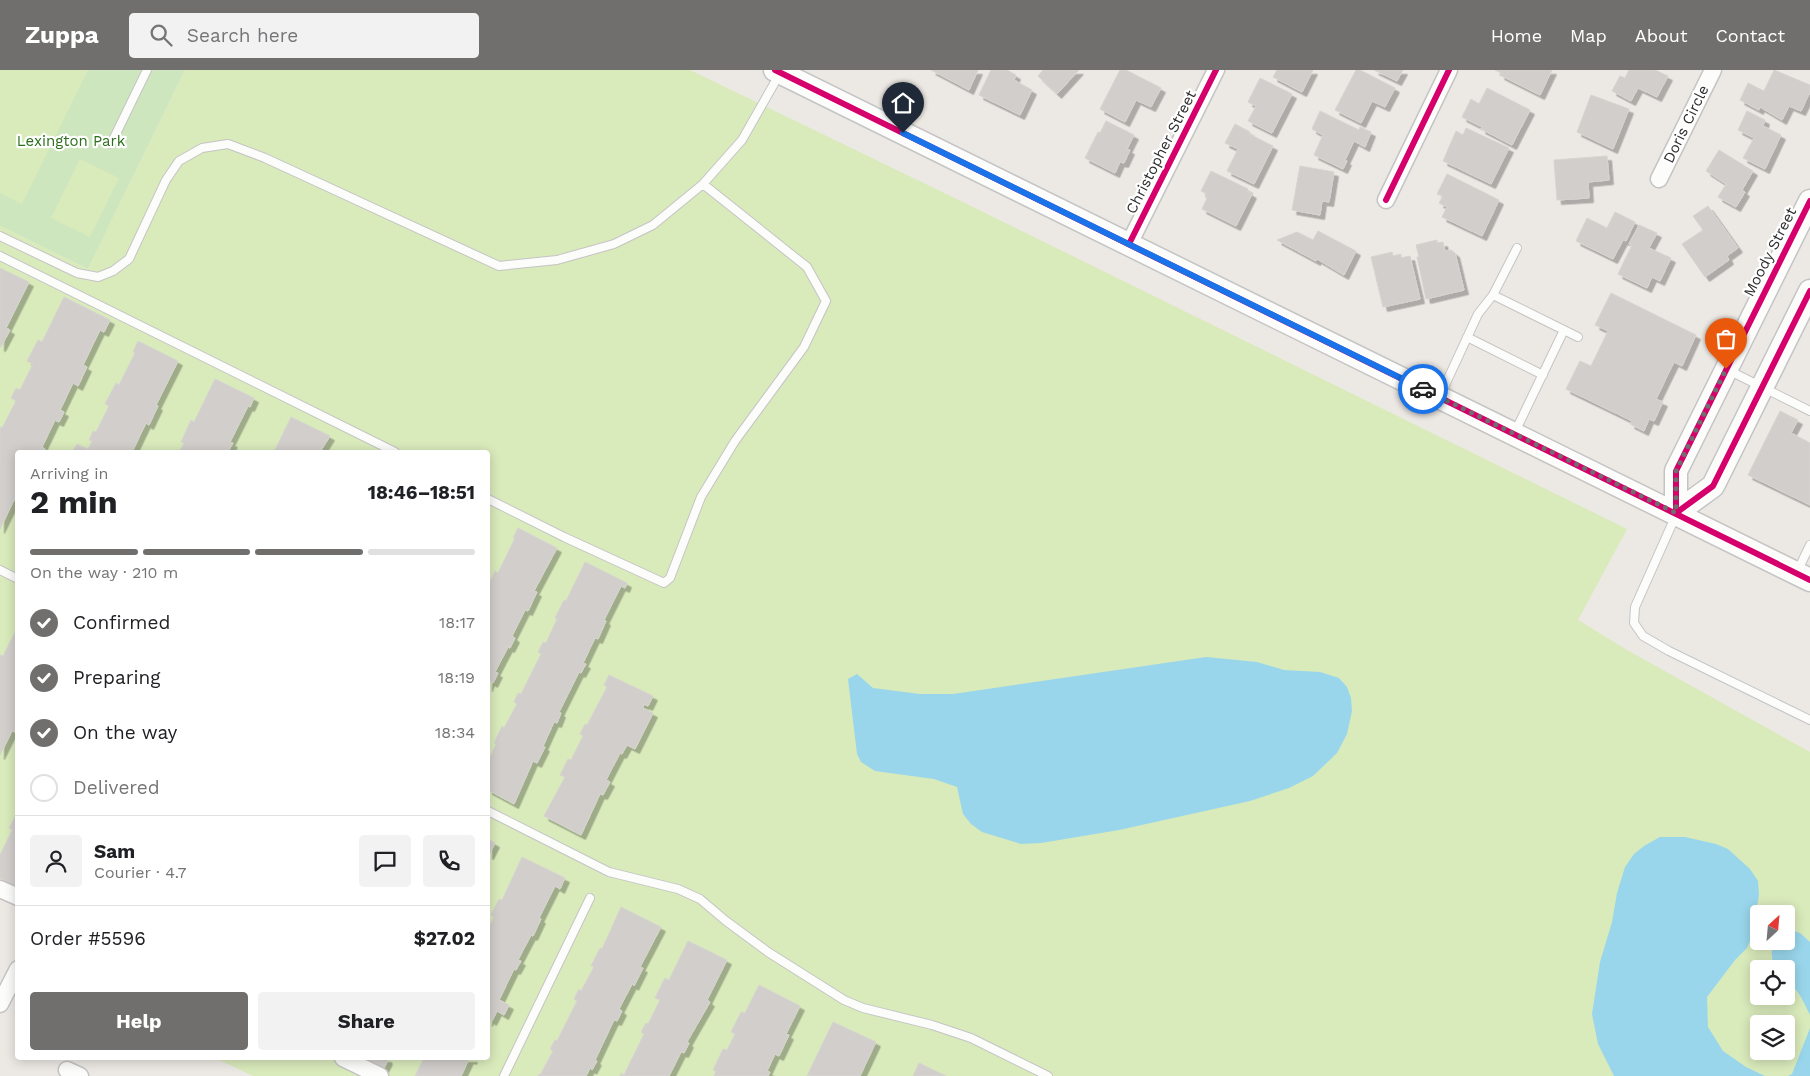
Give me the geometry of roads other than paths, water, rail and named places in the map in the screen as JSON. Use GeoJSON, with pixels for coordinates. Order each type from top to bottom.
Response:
{"type":"FeatureCollection","features":[{"type":"Feature","properties":{"kind":"main road"},"geometry":{"type":"LineString","coordinates":[[777,71],[1803,577]]}},
{"type":"Feature","properties":{"kind":"main road","name":"Moody Street"},"geometry":{"type":"LineString","coordinates":[[1676,513],[1676,471],[1810,201]]}},
{"type":"Feature","properties":{"kind":"main road"},"geometry":{"type":"LineString","coordinates":[[1676,513],[1713,486],[1810,291]]}},
{"type":"Feature","properties":{"kind":"street","name":"Christopher Street"},"geometry":{"type":"LineString","coordinates":[[1129,244],[1216,70]]}},
{"type":"Feature","properties":{"kind":"street"},"geometry":{"type":"LineString","coordinates":[[1386,200],[1449,70]]}},
{"type":"Feature","properties":{"kind":"street","name":"Doris Circle"},"geometry":{"type":"LineString","coordinates":[[1659,179],[1713,70]]}},
{"type":"Feature","properties":{"kind":"street"},"geometry":{"type":"LineString","coordinates":[[0,889],[15,896]]}},
{"type":"Feature","properties":{"kind":"street"},"geometry":{"type":"LineString","coordinates":[[0,1004],[15,975]]}},
{"type":"Feature","properties":{"kind":"street"},"geometry":{"type":"LineString","coordinates":[[347,1060],[380,1076]]}},
{"type":"Feature","properties":{"kind":"lane"},"geometry":{"type":"LineString","coordinates":[[111,144],[147,70]]}},
{"type":"Feature","properties":{"kind":"lane"},"geometry":{"type":"LineString","coordinates":[[0,236],[77,273],[98,277],[113,271],[129,259],[166,180],[179,161],[202,148],[228,144],[266,158],[499,266],[557,260],[614,244],[653,225],[703,184],[742,140],[777,71]]}},
{"type":"Feature","properties":{"kind":"lane"},"geometry":{"type":"LineString","coordinates":[[490,500],[564,537],[664,583],[670,578],[701,497],[735,441],[804,347],[826,301],[808,267],[703,184]]}},
{"type":"Feature","properties":{"kind":"lane"},"geometry":{"type":"LineString","coordinates":[[1439,397],[1478,314],[1493,296],[1517,248]]}},
{"type":"Feature","properties":{"kind":"lane"},"geometry":{"type":"LineString","coordinates":[[0,256],[391,450]]}},
{"type":"Feature","properties":{"kind":"lane"},"geometry":{"type":"LineString","coordinates":[[1493,296],[1578,337]]}},
{"type":"Feature","properties":{"kind":"lane"},"geometry":{"type":"LineString","coordinates":[[1514,434],[1564,330]]}},
{"type":"Feature","properties":{"kind":"lane"},"geometry":{"type":"LineString","coordinates":[[1467,337],[1543,375]]}},
{"type":"Feature","properties":{"kind":"lane"},"geometry":{"type":"LineString","coordinates":[[1726,369],[1810,411]]}},
{"type":"Feature","properties":{"kind":"lane"},"geometry":{"type":"LineString","coordinates":[[1676,513],[1635,607],[1634,623],[1643,636],[1669,651],[1810,720]]}},
{"type":"Feature","properties":{"kind":"lane"},"geometry":{"type":"LineString","coordinates":[[1803,577],[1810,545]]}},
{"type":"Feature","properties":{"kind":"lane"},"geometry":{"type":"LineString","coordinates":[[0,570],[15,578]]}},
{"type":"Feature","properties":{"kind":"lane"},"geometry":{"type":"LineString","coordinates":[[490,813],[609,872],[678,889],[700,899],[768,952],[844,1000],[863,1008],[932,1025],[971,1038],[1048,1076]]}},
{"type":"Feature","properties":{"kind":"lane"},"geometry":{"type":"LineString","coordinates":[[504,1076],[590,898]]}},
{"type":"Feature","properties":{"kind":"water"},"geometry":{"type":"Polygon","coordinates":[[[1206,657],[1257,662],[1284,670],[1320,672],[1339,678],[1347,687],[1351,698],[1352,711],[1347,734],[1337,753],[1313,776],[1289,788],[1250,801],[1119,830],[1041,843],[1021,844],[982,832],[971,824],[963,814],[957,787],[934,779],[875,771],[861,762],[857,754],[848,679],[857,674],[873,688],[920,694],[953,694],[1206,657]]]}},
{"type":"Feature","properties":{"kind":"water"},"geometry":{"type":"Polygon","coordinates":[[[1660,837],[1685,837],[1716,844],[1728,849],[1750,869],[1758,881],[1757,905],[1750,905],[1750,941],[1747,948],[1735,960],[1707,997],[1708,1027],[1723,1051],[1746,1067],[1765,1076],[1614,1076],[1598,1044],[1592,1014],[1600,962],[1625,867],[1634,854],[1660,837]]]}},
{"type":"Feature","properties":{"kind":"water"},"geometry":{"type":"Polygon","coordinates":[[[1795,931],[1800,933],[1810,942],[1810,1015],[1795,989],[1795,960],[1772,960],[1772,951],[1795,950],[1795,931]]]}},
{"type":"Feature","properties":{"kind":"water"},"geometry":{"type":"Polygon","coordinates":[[[1810,1028],[1810,1076],[1788,1076],[1792,1074],[1810,1028]]]}},
{"type":"Feature","properties":{"kind":"park label","name":"Lexington Park"},"geometry":{"type":"Point","coordinates":[71,141]}}]}
